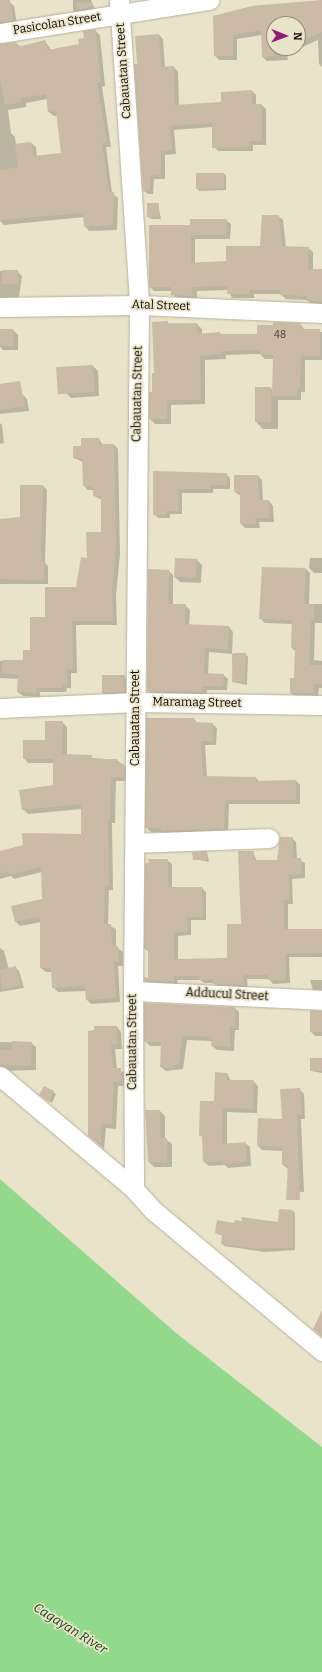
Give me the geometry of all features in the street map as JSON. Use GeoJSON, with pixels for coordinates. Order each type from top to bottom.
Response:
{"type":"FeatureCollection","features":[{"type":"Feature","properties":{"kind":"street","name":"Pasicolan Street"},"geometry":{"type":"LineString","coordinates":[[0,33],[120,7],[209,0]]}},
{"type":"Feature","properties":{"kind":"street","name":"Cabauatan Street"},"geometry":{"type":"LineString","coordinates":[[120,7],[139,305],[135,610],[137,702],[133,991],[134,1189]]}},
{"type":"Feature","properties":{"kind":"street","name":"Atal Street"},"geometry":{"type":"LineString","coordinates":[[0,307],[139,305],[322,313]]}},
{"type":"Feature","properties":{"kind":"street","name":"Maramag Street"},"geometry":{"type":"LineString","coordinates":[[0,708],[137,702],[322,705]]}},
{"type":"Feature","properties":{"kind":"street"},"geometry":{"type":"LineString","coordinates":[[135,843],[269,838]]}},
{"type":"Feature","properties":{"kind":"street","name":"Adducul Street"},"geometry":{"type":"LineString","coordinates":[[133,991],[322,1000]]}},
{"type":"Feature","properties":{"kind":"street"},"geometry":{"type":"LineString","coordinates":[[0,1076],[134,1189],[154,1211],[322,1351]]}},
{"type":"Feature","properties":{"kind":"water","name":"Cagayan River"},"geometry":{"type":"Polygon","coordinates":[[[0,1179],[176,1333],[322,1447],[322,1672],[0,1672],[0,1179]]]}},
{"type":"Feature","properties":{"kind":"building"},"geometry":{"type":"Polygon","coordinates":[[[0,0],[10,0],[13,20],[0,22],[0,0]]]}},
{"type":"Feature","properties":{"kind":"building"},"geometry":{"type":"Polygon","coordinates":[[[322,0],[322,32],[306,39],[306,16],[266,16],[266,56],[274,56],[262,57],[261,30],[233,35],[233,56],[214,56],[213,16],[252,6],[322,0]]]}},
{"type":"Feature","properties":{"kind":"building"},"geometry":{"type":"Polygon","coordinates":[[[92,2],[92,7],[77,10],[76,3],[92,2]]]}},
{"type":"Feature","properties":{"kind":"building"},"geometry":{"type":"Polygon","coordinates":[[[95,29],[101,82],[97,83],[107,142],[102,143],[109,192],[114,192],[113,225],[84,227],[83,213],[0,220],[0,170],[18,167],[15,144],[31,142],[33,156],[61,153],[56,111],[48,112],[46,94],[21,98],[22,102],[5,105],[0,79],[0,44],[16,42],[17,47],[45,40],[48,50],[79,44],[78,39],[84,38],[83,31],[95,29]]]}},
{"type":"Feature","properties":{"kind":"building"},"geometry":{"type":"Polygon","coordinates":[[[159,34],[161,67],[174,66],[175,105],[221,102],[221,92],[252,90],[252,104],[262,104],[262,141],[249,141],[249,147],[212,148],[212,123],[170,126],[172,150],[161,151],[161,175],[150,176],[150,190],[143,191],[134,64],[137,64],[135,36],[159,34]]]}},
{"type":"Feature","properties":{"kind":"building"},"geometry":{"type":"Polygon","coordinates":[[[196,173],[224,173],[224,188],[196,189],[196,173]]]}},
{"type":"Feature","properties":{"kind":"building"},"geometry":{"type":"Polygon","coordinates":[[[147,203],[159,203],[159,217],[147,217],[147,203]]]}},
{"type":"Feature","properties":{"kind":"building"},"geometry":{"type":"Polygon","coordinates":[[[262,215],[279,215],[282,246],[309,247],[308,269],[322,269],[322,302],[307,301],[307,296],[280,295],[280,290],[250,290],[250,294],[227,294],[227,286],[192,287],[193,296],[171,295],[171,287],[149,287],[149,225],[190,225],[190,219],[227,219],[226,235],[191,235],[191,263],[226,261],[226,246],[260,246],[262,215]]]}},
{"type":"Feature","properties":{"kind":"building"},"geometry":{"type":"Polygon","coordinates":[[[2,270],[18,270],[18,284],[2,284],[2,270]]]}},
{"type":"Feature","properties":{"kind":"building"},"geometry":{"type":"Polygon","coordinates":[[[168,321],[168,324],[197,323],[198,334],[220,332],[220,334],[257,334],[257,325],[273,325],[273,322],[300,323],[300,329],[320,329],[320,356],[301,356],[300,388],[297,388],[297,396],[272,396],[273,355],[260,355],[260,350],[222,351],[222,354],[200,356],[201,400],[167,400],[167,419],[149,419],[149,392],[152,392],[152,373],[154,373],[152,322],[168,321]]]}},
{"type":"Feature","properties":{"kind":"building"},"geometry":{"type":"Polygon","coordinates":[[[0,329],[13,329],[14,346],[0,346],[0,329]]]}},
{"type":"Feature","properties":{"kind":"building"},"geometry":{"type":"Polygon","coordinates":[[[93,365],[95,392],[58,394],[56,367],[93,365]]]}},
{"type":"Feature","properties":{"kind":"building"},"geometry":{"type":"Polygon","coordinates":[[[20,381],[25,406],[0,410],[0,384],[20,381]]]}},
{"type":"Feature","properties":{"kind":"building"},"geometry":{"type":"Polygon","coordinates":[[[255,387],[271,387],[271,422],[255,422],[255,387]]]}},
{"type":"Feature","properties":{"kind":"building"},"geometry":{"type":"Polygon","coordinates":[[[81,438],[99,438],[99,444],[114,444],[116,549],[112,591],[113,621],[72,621],[73,669],[67,669],[67,684],[62,684],[62,688],[36,688],[36,693],[17,692],[18,675],[2,674],[2,660],[23,660],[23,650],[30,650],[30,617],[45,617],[45,587],[76,587],[81,557],[87,558],[86,532],[101,532],[101,496],[93,496],[93,486],[83,486],[82,458],[73,458],[73,446],[81,446],[81,438]]]}},
{"type":"Feature","properties":{"kind":"building"},"geometry":{"type":"Polygon","coordinates":[[[153,471],[227,473],[227,485],[210,485],[210,489],[178,489],[179,511],[166,511],[166,515],[153,515],[153,471]]]}},
{"type":"Feature","properties":{"kind":"building"},"geometry":{"type":"Polygon","coordinates":[[[234,475],[258,475],[259,500],[269,500],[270,518],[255,518],[256,524],[240,524],[240,492],[234,492],[234,475]]]}},
{"type":"Feature","properties":{"kind":"building"},"geometry":{"type":"Polygon","coordinates":[[[20,485],[43,485],[41,561],[44,561],[44,580],[0,579],[0,519],[20,517],[20,485]]]}},
{"type":"Feature","properties":{"kind":"building"},"geometry":{"type":"Polygon","coordinates":[[[175,558],[197,559],[196,578],[174,577],[175,558]]]}},
{"type":"Feature","properties":{"kind":"building"},"geometry":{"type":"Polygon","coordinates":[[[262,567],[306,568],[304,604],[314,604],[314,619],[311,619],[309,665],[322,665],[322,684],[314,684],[314,694],[290,693],[290,678],[294,678],[295,648],[291,648],[292,620],[259,619],[262,567]]]}},
{"type":"Feature","properties":{"kind":"building"},"geometry":{"type":"Polygon","coordinates":[[[148,569],[169,570],[168,604],[186,604],[185,624],[229,626],[228,650],[205,648],[204,673],[224,674],[223,686],[202,686],[202,692],[147,691],[148,569]]]}},
{"type":"Feature","properties":{"kind":"building"},"geometry":{"type":"Polygon","coordinates":[[[233,653],[246,653],[245,683],[232,682],[233,653]]]}},
{"type":"Feature","properties":{"kind":"building"},"geometry":{"type":"Polygon","coordinates":[[[102,675],[125,675],[124,692],[102,693],[102,675]]]}},
{"type":"Feature","properties":{"kind":"building"},"geometry":{"type":"Polygon","coordinates":[[[146,718],[194,718],[194,722],[213,723],[213,741],[201,741],[203,776],[256,777],[256,781],[296,780],[296,800],[225,800],[224,829],[161,831],[161,828],[145,828],[146,718]]]}},
{"type":"Feature","properties":{"kind":"building"},"geometry":{"type":"Polygon","coordinates":[[[45,721],[63,721],[62,754],[92,755],[92,759],[117,759],[117,763],[124,764],[124,777],[111,777],[110,819],[108,819],[109,886],[105,886],[104,924],[111,924],[112,946],[118,946],[119,962],[114,962],[116,998],[86,1000],[85,986],[52,988],[51,968],[40,968],[40,917],[15,922],[11,906],[42,899],[41,867],[9,875],[8,871],[0,873],[0,851],[23,845],[22,833],[81,834],[81,804],[22,810],[19,790],[53,785],[53,759],[23,759],[23,740],[45,740],[45,721]]]}},
{"type":"Feature","properties":{"kind":"building"},"geometry":{"type":"Polygon","coordinates":[[[280,837],[293,837],[293,858],[301,858],[302,874],[289,875],[289,900],[284,900],[284,929],[322,929],[322,953],[286,954],[286,980],[268,980],[268,975],[244,975],[244,985],[213,984],[213,979],[199,980],[199,976],[174,976],[174,982],[144,981],[144,977],[148,978],[148,949],[144,949],[145,863],[149,863],[148,859],[168,859],[168,887],[202,887],[203,917],[187,917],[188,932],[174,932],[174,959],[227,958],[227,924],[241,924],[238,851],[254,851],[254,860],[277,860],[280,837]]]}},
{"type":"Feature","properties":{"kind":"building"},"geometry":{"type":"Polygon","coordinates":[[[207,851],[207,860],[193,860],[192,852],[207,851]]]}},
{"type":"Feature","properties":{"kind":"building"},"geometry":{"type":"Polygon","coordinates":[[[16,966],[21,985],[2,990],[0,970],[16,966]]]}},
{"type":"Feature","properties":{"kind":"building"},"geometry":{"type":"Polygon","coordinates":[[[144,1003],[235,1007],[235,1026],[230,1026],[230,1047],[211,1046],[212,1037],[182,1036],[179,1065],[174,1065],[174,1068],[160,1067],[161,1042],[144,1042],[144,1003]]]}},
{"type":"Feature","properties":{"kind":"building"},"geometry":{"type":"Polygon","coordinates":[[[310,1010],[322,1011],[322,1032],[310,1032],[310,1010]]]}},
{"type":"Feature","properties":{"kind":"building"},"geometry":{"type":"Polygon","coordinates":[[[94,1026],[117,1026],[117,1044],[111,1044],[113,1068],[121,1068],[121,1082],[114,1082],[112,1124],[101,1124],[101,1144],[88,1136],[88,1031],[94,1030],[94,1026]]]}},
{"type":"Feature","properties":{"kind":"building"},"geometry":{"type":"Polygon","coordinates":[[[12,1041],[32,1042],[31,1066],[0,1065],[0,1050],[12,1050],[12,1041]]]}},
{"type":"Feature","properties":{"kind":"building"},"geometry":{"type":"Polygon","coordinates":[[[310,1058],[322,1058],[322,1071],[310,1071],[310,1058]]]}},
{"type":"Feature","properties":{"kind":"building"},"geometry":{"type":"Polygon","coordinates":[[[215,1072],[227,1073],[227,1080],[254,1080],[253,1109],[223,1108],[222,1144],[246,1142],[247,1162],[223,1164],[222,1161],[203,1162],[202,1136],[199,1136],[200,1101],[214,1101],[215,1072]]]}},
{"type":"Feature","properties":{"kind":"building"},"geometry":{"type":"Polygon","coordinates":[[[44,1086],[54,1091],[49,1102],[39,1095],[44,1086]]]}},
{"type":"Feature","properties":{"kind":"building"},"geometry":{"type":"Polygon","coordinates":[[[300,1088],[302,1115],[297,1115],[300,1200],[286,1200],[288,1165],[282,1165],[282,1147],[257,1146],[258,1118],[282,1119],[280,1089],[300,1088]]]}},
{"type":"Feature","properties":{"kind":"building"},"geometry":{"type":"Polygon","coordinates":[[[145,1110],[160,1110],[160,1138],[167,1138],[167,1163],[148,1162],[145,1110]]]}},
{"type":"Feature","properties":{"kind":"building"},"geometry":{"type":"Polygon","coordinates":[[[279,1209],[293,1210],[293,1248],[263,1248],[263,1250],[221,1244],[222,1235],[215,1233],[217,1220],[234,1223],[235,1220],[242,1221],[241,1217],[278,1222],[279,1209]]]}},
{"type":"Feature","properties":{"kind":"building"},"geometry":{"type":"Polygon","coordinates":[[[322,1310],[322,1337],[313,1329],[322,1310]]]}}]}
